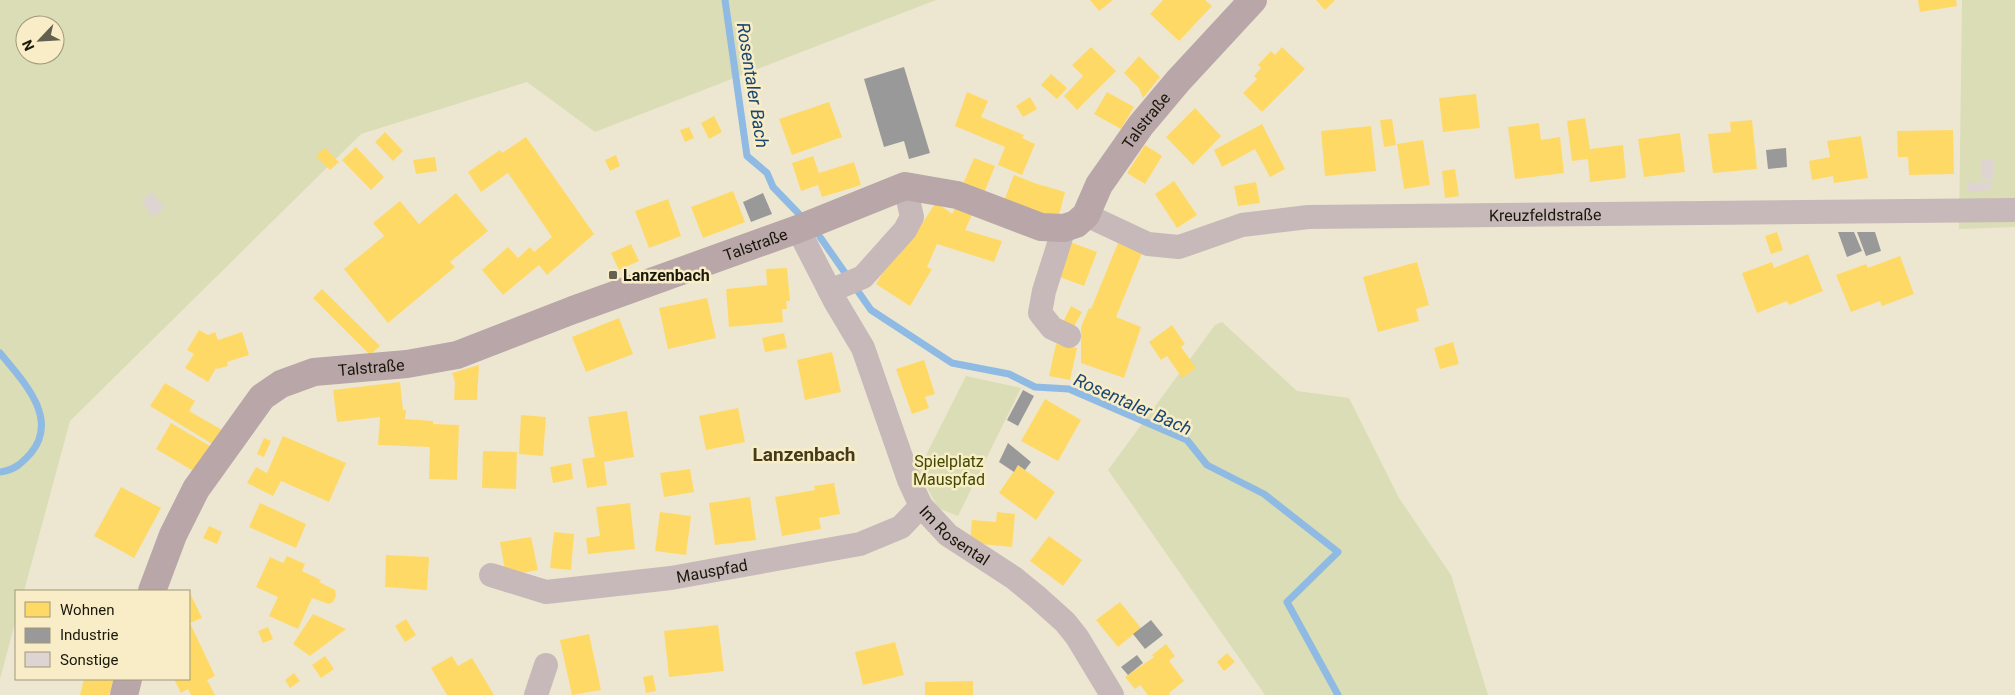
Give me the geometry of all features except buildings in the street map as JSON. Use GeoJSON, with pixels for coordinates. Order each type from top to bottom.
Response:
{"type":"FeatureCollection","features":[{"type":"Feature","properties":{"kind":"main road","name":"Talstraße"},"geometry":{"type":"LineString","coordinates":[[1075,221],[1141,125],[1178,81],[1253,0]]}},
{"type":"Feature","properties":{"kind":"main road","name":"Talstraße"},"geometry":{"type":"LineString","coordinates":[[152,590],[174,535],[196,489],[262,397],[281,384],[314,372],[407,364],[457,355],[573,310],[798,229],[905,186]]}},
{"type":"Feature","properties":{"kind":"main road"},"geometry":{"type":"LineString","coordinates":[[905,186],[957,195],[1041,227],[1075,221]]}},
{"type":"Feature","properties":{"kind":"main road"},"geometry":{"type":"LineString","coordinates":[[124,695],[128,680]]}},
{"type":"Feature","properties":{"kind":"street"},"geometry":{"type":"LineString","coordinates":[[843,286],[863,277],[905,230],[912,217],[905,186]]}},
{"type":"Feature","properties":{"kind":"street","name":"Kreuzfeldstraße"},"geometry":{"type":"LineString","coordinates":[[1075,221],[1148,244],[1179,247],[1242,225],[1308,217],[2015,210]]}},
{"type":"Feature","properties":{"kind":"street"},"geometry":{"type":"LineString","coordinates":[[1069,336],[1052,328],[1040,313],[1044,291],[1075,221]]}},
{"type":"Feature","properties":{"kind":"street","name":"Im Rosental"},"geometry":{"type":"LineString","coordinates":[[798,229],[843,286],[909,480],[921,506],[948,535],[1014,578],[1065,622],[1077,637],[1112,695]]}},
{"type":"Feature","properties":{"kind":"street","name":"Mauspfad"},"geometry":{"type":"LineString","coordinates":[[491,575],[546,592],[671,578],[860,544],[901,527],[921,506]]}},
{"type":"Feature","properties":{"kind":"street"},"geometry":{"type":"LineString","coordinates":[[536,695],[546,665]]}},
{"type":"Feature","properties":{"kind":"green space"},"geometry":{"type":"Polygon","coordinates":[[[0,0],[936,0],[595,132],[527,82],[361,134],[70,421],[24,590],[15,590],[15,623],[0,679],[0,0]]]}},
{"type":"Feature","properties":{"kind":"green space"},"geometry":{"type":"Polygon","coordinates":[[[1962,0],[2015,0],[2015,227],[1959,229],[1962,0]]]}},
{"type":"Feature","properties":{"kind":"green space"},"geometry":{"type":"Polygon","coordinates":[[[1222,322],[1297,391],[1349,398],[1399,498],[1451,575],[1488,695],[1265,695],[1108,470],[1215,325],[1222,322]]]}},
{"type":"Feature","properties":{"kind":"green space","name":"Spielplatz Mauspfad"},"geometry":{"type":"Polygon","coordinates":[[[966,376],[1021,388],[958,516],[938,508],[918,471],[966,376]]]}},
{"type":"Feature","properties":{"kind":"waterway","name":"Rosentaler Bach"},"geometry":{"type":"LineString","coordinates":[[725,0],[747,156],[767,173],[773,187],[799,214]]}},
{"type":"Feature","properties":{"kind":"waterway","name":"Rosentaler Bach"},"geometry":{"type":"LineString","coordinates":[[820,237],[871,310],[952,363],[1009,374],[1035,387],[1069,389],[1187,440],[1207,465],[1264,494],[1338,552],[1287,602],[1338,695]]}},
{"type":"Feature","properties":{"kind":"waterway"},"geometry":{"type":"LineString","coordinates":[[0,353],[35,400],[40,413],[41,426],[39,440],[31,453],[18,466],[0,472]]}},
{"type":"Feature","properties":{"kind":"place","name":"Lanzenbach"},"geometry":{"type":"Point","coordinates":[613,275]}},
{"type":"Feature","properties":{"kind":"district","name":"Lanzenbach"},"geometry":{"type":"Point","coordinates":[804,454]}}]}
